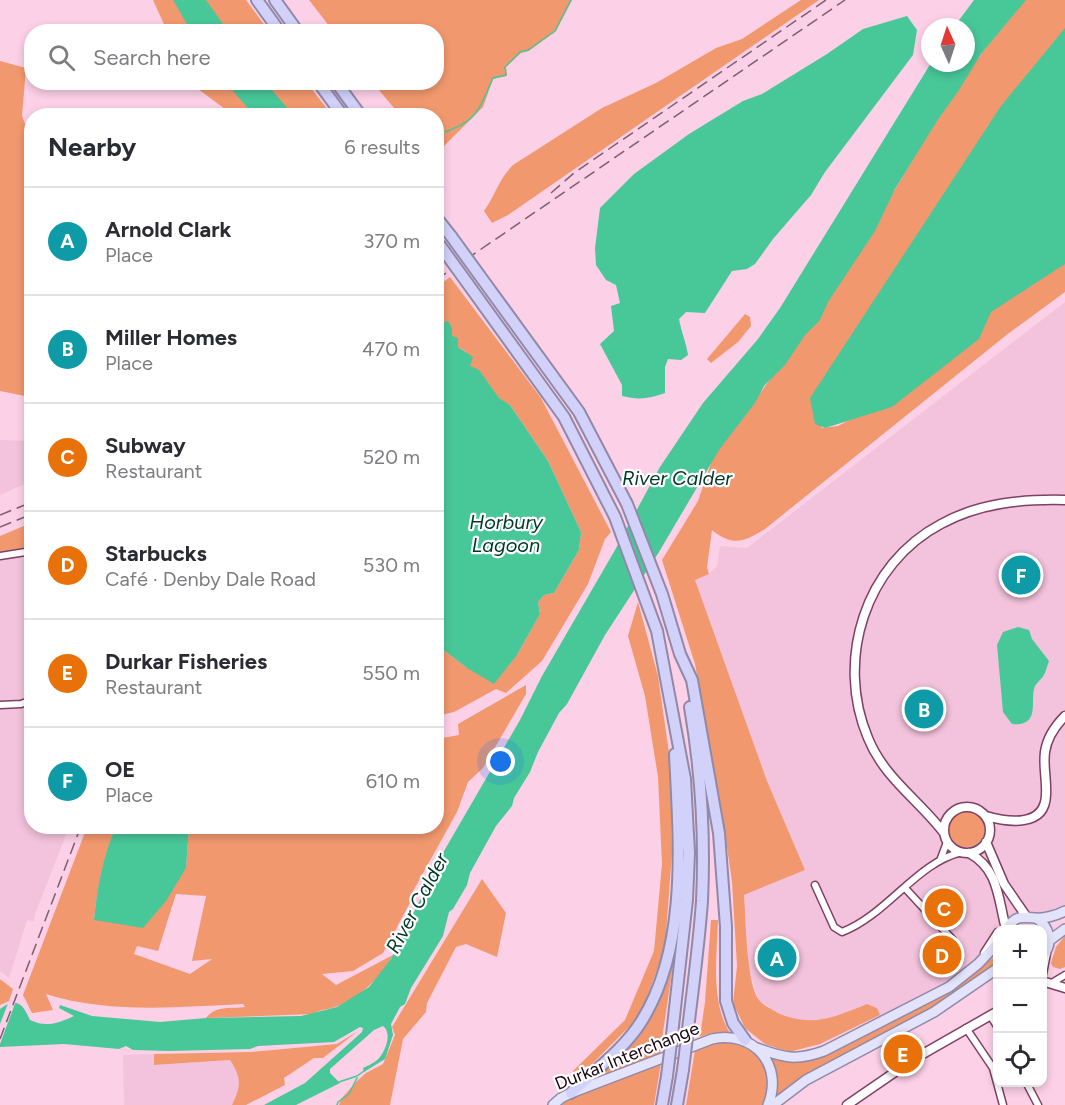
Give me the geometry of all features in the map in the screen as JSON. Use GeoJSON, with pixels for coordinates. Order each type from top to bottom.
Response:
{"type":"FeatureCollection","features":[{"type":"Feature","properties":{"kind":"highway"},"geometry":{"type":"LineString","coordinates":[[257,0],[274,24]]}},
{"type":"Feature","properties":{"kind":"highway"},"geometry":{"type":"LineString","coordinates":[[275,0],[292,24]]}},
{"type":"Feature","properties":{"kind":"highway"},"geometry":{"type":"LineString","coordinates":[[324,90],[337,108]]}},
{"type":"Feature","properties":{"kind":"highway"},"geometry":{"type":"LineString","coordinates":[[342,90],[355,108]]}},
{"type":"Feature","properties":{"kind":"highway"},"geometry":{"type":"LineString","coordinates":[[444,227],[579,412],[627,504],[662,594],[680,654],[692,719],[699,777],[703,853],[702,902],[677,1105]]}},
{"type":"Feature","properties":{"kind":"highway"},"geometry":{"type":"LineString","coordinates":[[444,251],[564,417],[615,517],[651,610],[673,705],[686,779],[689,853],[687,900],[662,1105]]}},
{"type":"Feature","properties":{"kind":"highway"},"geometry":{"type":"LineString","coordinates":[[680,654],[692,680],[719,833],[726,927],[726,1001],[733,1023],[744,1040]]}},
{"type":"Feature","properties":{"kind":"highway"},"geometry":{"type":"LineString","coordinates":[[571,1093],[620,1047],[640,1023],[663,976],[671,947],[677,887],[678,822],[673,705]]}},
{"type":"Feature","properties":{"kind":"main road"},"geometry":{"type":"LineString","coordinates":[[1010,925],[1014,920],[1026,916],[1036,918],[1065,911]]}},
{"type":"Feature","properties":{"kind":"main road"},"geometry":{"type":"LineString","coordinates":[[1036,918],[1046,927],[1050,940]]}},
{"type":"Feature","properties":{"kind":"main road"},"geometry":{"type":"LineString","coordinates":[[1047,948],[1050,940],[1065,929]]}},
{"type":"Feature","properties":{"kind":"main road"},"geometry":{"type":"LineString","coordinates":[[755,1047],[780,1057],[793,1058],[815,1054],[949,987],[993,949]]}},
{"type":"Feature","properties":{"kind":"main road"},"geometry":{"type":"LineString","coordinates":[[773,1105],[806,1080],[934,1012],[993,971]]}},
{"type":"Feature","properties":{"kind":"main road","name":"Durkar Interchange"},"geometry":{"type":"LineString","coordinates":[[553,1105],[571,1093],[712,1039],[726,1036],[744,1040],[755,1047],[767,1060],[772,1071],[773,1090],[768,1105]]}},
{"type":"Feature","properties":{"kind":"street"},"geometry":{"type":"LineString","coordinates":[[1005,925],[998,893],[988,868],[981,859],[954,849],[927,811],[908,795],[882,763],[868,738],[859,711],[854,680],[855,654],[860,626],[872,595],[881,580],[907,550],[940,524],[963,513],[989,506],[1031,499],[1065,500]]}},
{"type":"Feature","properties":{"kind":"street"},"geometry":{"type":"LineString","coordinates":[[0,556],[24,552]]}},
{"type":"Feature","properties":{"kind":"street"},"geometry":{"type":"LineString","coordinates":[[0,705],[24,703]]}},
{"type":"Feature","properties":{"kind":"street"},"geometry":{"type":"LineString","coordinates":[[941,859],[946,837],[945,822],[958,809],[969,807],[977,809],[986,816],[1005,821],[1025,820],[1041,810],[1046,797],[1044,768],[1046,745],[1053,729],[1065,716]]}},
{"type":"Feature","properties":{"kind":"street"},"geometry":{"type":"LineString","coordinates":[[927,811],[938,814],[952,813]]}},
{"type":"Feature","properties":{"kind":"street"},"geometry":{"type":"LineString","coordinates":[[814,885],[834,927],[842,932],[863,923],[941,859],[979,849],[986,842],[990,831],[986,816]]}},
{"type":"Feature","properties":{"kind":"street"},"geometry":{"type":"LineString","coordinates":[[990,831],[1005,821]]}},
{"type":"Feature","properties":{"kind":"street"},"geometry":{"type":"LineString","coordinates":[[986,842],[1004,884],[1026,916]]}},
{"type":"Feature","properties":{"kind":"street"},"geometry":{"type":"LineString","coordinates":[[905,888],[954,940]]}},
{"type":"Feature","properties":{"kind":"street"},"geometry":{"type":"LineString","coordinates":[[999,925],[1002,914]]}},
{"type":"Feature","properties":{"kind":"street"},"geometry":{"type":"LineString","coordinates":[[978,964],[993,939]]}},
{"type":"Feature","properties":{"kind":"street"},"geometry":{"type":"LineString","coordinates":[[1047,983],[1065,975]]}},
{"type":"Feature","properties":{"kind":"street"},"geometry":{"type":"LineString","coordinates":[[1047,983],[1065,988]]}},
{"type":"Feature","properties":{"kind":"street"},"geometry":{"type":"LineString","coordinates":[[847,1105],[860,1102],[914,1059],[993,1014]]}},
{"type":"Feature","properties":{"kind":"street"},"geometry":{"type":"LineString","coordinates":[[966,1028],[993,1068]]}},
{"type":"Feature","properties":{"kind":"street"},"geometry":{"type":"LineString","coordinates":[[998,1087],[1003,1105]]}},
{"type":"Feature","properties":{"kind":"street"},"geometry":{"type":"LineString","coordinates":[[1028,1087],[1038,1105]]}},
{"type":"Feature","properties":{"kind":"shaded area"},"geometry":{"type":"Polygon","coordinates":[[[153,0],[246,0],[264,24],[164,24],[153,0]]]}},
{"type":"Feature","properties":{"kind":"shaded area"},"geometry":{"type":"Polygon","coordinates":[[[309,0],[572,0],[556,31],[529,51],[521,53],[506,67],[507,76],[493,79],[483,107],[444,146],[444,108],[394,108],[379,90],[444,90],[444,24],[328,24],[309,0]]]}},
{"type":"Feature","properties":{"kind":"shaded area"},"geometry":{"type":"Polygon","coordinates":[[[801,0],[819,0],[508,215],[492,223],[484,211],[513,165],[602,108],[656,83],[716,48],[742,39],[801,0]]]}},
{"type":"Feature","properties":{"kind":"shaded area"},"geometry":{"type":"Polygon","coordinates":[[[1025,0],[1065,0],[1065,30],[819,423],[822,428],[838,426],[855,417],[989,310],[1065,263],[1065,292],[1009,333],[765,529],[745,540],[738,541],[726,539],[712,530],[707,567],[709,574],[695,580],[767,781],[805,870],[744,895],[749,966],[755,992],[759,1000],[771,1009],[802,1020],[834,1017],[867,1004],[877,1008],[880,1015],[820,1044],[789,1052],[765,1044],[745,1028],[733,1003],[737,966],[732,882],[722,812],[695,664],[662,560],[698,501],[713,457],[828,301],[936,121],[969,72],[975,72],[975,63],[1025,0]]]}},
{"type":"Feature","properties":{"kind":"shaded area"},"geometry":{"type":"Polygon","coordinates":[[[0,61],[24,67],[22,116],[24,121],[24,396],[0,391],[0,61]]]}},
{"type":"Feature","properties":{"kind":"shaded area"},"geometry":{"type":"Polygon","coordinates":[[[199,90],[312,90],[327,108],[224,108],[199,90]]]}},
{"type":"Feature","properties":{"kind":"shaded area"},"geometry":{"type":"Polygon","coordinates":[[[450,277],[541,398],[611,532],[605,539],[588,584],[542,661],[506,693],[496,689],[454,712],[444,714],[444,650],[467,668],[517,655],[540,614],[538,602],[544,595],[554,593],[579,550],[581,532],[548,461],[510,405],[499,399],[486,380],[470,366],[466,352],[458,347],[444,330],[444,282],[450,277]]]}},
{"type":"Feature","properties":{"kind":"shaded area"},"geometry":{"type":"Polygon","coordinates":[[[1065,302],[1065,911],[1026,916],[1012,925],[993,925],[993,944],[949,987],[882,1022],[877,1008],[867,1004],[836,1016],[813,1021],[796,1020],[775,1011],[759,1000],[749,969],[744,895],[805,870],[767,781],[695,580],[709,574],[717,566],[720,546],[747,548],[1065,302]]]}},
{"type":"Feature","properties":{"kind":"shaded area"},"geometry":{"type":"Polygon","coordinates":[[[745,314],[750,317],[751,326],[738,342],[711,363],[707,359],[745,314]]]}},
{"type":"Feature","properties":{"kind":"shaded area"},"geometry":{"type":"Polygon","coordinates":[[[0,440],[24,441],[24,484],[0,495],[0,440]]]}},
{"type":"Feature","properties":{"kind":"shaded area"},"geometry":{"type":"Polygon","coordinates":[[[24,526],[24,549],[0,552],[0,536],[24,526]]]}},
{"type":"Feature","properties":{"kind":"shaded area"},"geometry":{"type":"Polygon","coordinates":[[[24,555],[24,834],[66,834],[34,921],[27,920],[9,978],[0,971],[0,560],[24,555]]]}},
{"type":"Feature","properties":{"kind":"shaded area"},"geometry":{"type":"Polygon","coordinates":[[[638,602],[658,676],[670,760],[672,852],[665,948],[643,1008],[631,1025],[574,1082],[573,1071],[625,1020],[654,951],[662,864],[658,777],[645,696],[628,636],[638,602]]]}},
{"type":"Feature","properties":{"kind":"shaded area"},"geometry":{"type":"Polygon","coordinates":[[[526,685],[526,694],[483,768],[468,782],[457,812],[412,893],[412,899],[383,953],[353,971],[322,974],[336,985],[393,955],[376,979],[352,999],[313,1014],[206,1018],[219,1009],[245,1007],[243,1004],[119,1007],[46,994],[53,1010],[32,1013],[23,995],[84,834],[113,834],[102,872],[94,920],[186,868],[188,834],[444,834],[444,738],[459,735],[458,724],[526,685]],[[176,894],[158,951],[137,946],[134,954],[190,974],[212,959],[192,961],[206,896],[176,894]]]}},
{"type":"Feature","properties":{"kind":"shaded area"},"geometry":{"type":"Polygon","coordinates":[[[967,811],[980,816],[985,829],[980,842],[967,847],[954,842],[949,829],[954,816],[967,811]]]}},
{"type":"Feature","properties":{"kind":"shaded area"},"geometry":{"type":"Polygon","coordinates":[[[482,879],[506,913],[497,957],[466,944],[456,947],[427,1003],[426,1012],[403,1039],[390,1105],[339,1105],[341,1099],[357,1081],[383,1064],[395,1035],[392,1027],[482,879]]]}},
{"type":"Feature","properties":{"kind":"shaded area"},"geometry":{"type":"Polygon","coordinates":[[[711,920],[718,920],[717,993],[730,1033],[712,1033],[700,1037],[705,1002],[711,920]]]}},
{"type":"Feature","properties":{"kind":"shaded area"},"geometry":{"type":"Polygon","coordinates":[[[1065,936],[1065,967],[1060,969],[1053,967],[1051,963],[1056,947],[1065,936]]]}},
{"type":"Feature","properties":{"kind":"shaded area"},"geometry":{"type":"Polygon","coordinates":[[[674,958],[660,1053],[593,1080],[628,1045],[650,1015],[674,958]]]}},
{"type":"Feature","properties":{"kind":"shaded area"},"geometry":{"type":"Polygon","coordinates":[[[993,958],[993,967],[932,1009],[826,1063],[776,1096],[776,1075],[767,1055],[779,1061],[807,1060],[960,984],[993,958]]]}},
{"type":"Feature","properties":{"kind":"shaded area"},"geometry":{"type":"Polygon","coordinates":[[[0,979],[13,989],[9,1001],[0,1005],[0,979]]]}},
{"type":"Feature","properties":{"kind":"shaded area"},"geometry":{"type":"Polygon","coordinates":[[[358,1031],[323,1058],[314,1058],[284,1078],[285,1085],[246,1105],[232,1105],[239,1082],[237,1072],[230,1060],[154,1065],[154,1054],[251,1052],[337,1044],[358,1031]]]}},
{"type":"Feature","properties":{"kind":"shaded area"},"geometry":{"type":"Polygon","coordinates":[[[722,1041],[746,1048],[762,1061],[767,1081],[767,1092],[763,1105],[686,1105],[695,1050],[722,1041]]]}},
{"type":"Feature","properties":{"kind":"shaded area"},"geometry":{"type":"Polygon","coordinates":[[[154,1054],[155,1065],[230,1060],[238,1072],[240,1088],[232,1105],[124,1105],[123,1055],[154,1054]]]}},
{"type":"Feature","properties":{"kind":"shaded area"},"geometry":{"type":"Polygon","coordinates":[[[661,1063],[654,1105],[562,1105],[567,1100],[661,1063]]]}},
{"type":"Feature","properties":{"kind":"water"},"geometry":{"type":"Polygon","coordinates":[[[173,0],[206,0],[223,24],[187,24],[173,0]]]}},
{"type":"Feature","properties":{"kind":"water"},"geometry":{"type":"Polygon","coordinates":[[[974,0],[1026,0],[975,64],[975,18],[961,18],[974,0]]]}},
{"type":"Feature","properties":{"kind":"water"},"geometry":{"type":"Polygon","coordinates":[[[907,16],[917,30],[913,55],[825,172],[811,195],[755,264],[747,269],[732,271],[705,313],[686,312],[679,319],[688,355],[681,360],[668,359],[665,367],[665,393],[643,398],[622,396],[622,385],[600,344],[614,331],[611,306],[620,303],[616,285],[606,280],[596,265],[595,248],[600,208],[634,174],[689,134],[743,101],[762,94],[863,29],[907,16]]]}},
{"type":"Feature","properties":{"kind":"water"},"geometry":{"type":"Polygon","coordinates":[[[1065,28],[1065,264],[991,312],[979,339],[892,407],[825,428],[815,424],[810,398],[1001,106],[1065,28]]]}},
{"type":"Feature","properties":{"kind":"water","name":"River Calder"},"geometry":{"type":"Polygon","coordinates":[[[925,72],[970,72],[895,189],[875,231],[828,302],[820,320],[805,335],[785,365],[764,386],[755,403],[719,450],[659,552],[605,635],[567,704],[559,713],[530,772],[514,798],[512,806],[496,826],[470,873],[467,885],[449,912],[443,936],[411,988],[405,1004],[400,1007],[391,1024],[393,1035],[385,1059],[364,1072],[363,1068],[376,1061],[385,1049],[388,1038],[383,1026],[374,1030],[330,1069],[330,1073],[340,1083],[296,1105],[264,1105],[305,1083],[362,1032],[363,1028],[360,1027],[334,1042],[258,1046],[250,1049],[169,1051],[133,1050],[126,1046],[119,1049],[64,1044],[0,1047],[0,1009],[11,1003],[22,1006],[30,1020],[42,1024],[58,1022],[74,1016],[59,1008],[60,1005],[92,1016],[160,1022],[206,1018],[301,1016],[337,1007],[369,987],[391,959],[444,851],[520,720],[542,676],[660,467],[703,403],[758,339],[780,308],[925,72]]]}},
{"type":"Feature","properties":{"kind":"water"},"geometry":{"type":"Polygon","coordinates":[[[232,90],[272,90],[287,108],[248,108],[232,90]]]}},
{"type":"Feature","properties":{"kind":"water","name":"Horbury Lagoon"},"geometry":{"type":"Polygon","coordinates":[[[448,321],[452,328],[452,336],[458,338],[458,347],[473,357],[470,366],[479,370],[499,398],[510,405],[548,461],[581,532],[579,550],[554,593],[544,595],[538,602],[540,614],[517,655],[494,684],[444,650],[444,322],[448,321]]]}},
{"type":"Feature","properties":{"kind":"water"},"geometry":{"type":"Polygon","coordinates":[[[1018,627],[1029,630],[1032,639],[1049,661],[1044,675],[1035,686],[1031,717],[1021,724],[1012,724],[1003,712],[997,645],[1003,632],[1018,627]]]}},
{"type":"Feature","properties":{"kind":"water"},"geometry":{"type":"Polygon","coordinates":[[[113,834],[188,834],[186,868],[166,901],[143,928],[94,920],[101,872],[113,834]]]}},
{"type":"Feature","properties":{"kind":"pier"},"geometry":{"type":"Polygon","coordinates":[[[9,1001],[16,1001],[0,1044],[0,1024],[9,1001]]]}},
{"type":"Feature","properties":{"kind":"waterway"},"geometry":{"type":"LineString","coordinates":[[444,132],[460,126],[474,115],[493,78],[506,75],[505,67],[520,52],[528,50],[555,31],[571,0]]}},
{"type":"Feature","properties":{"kind":"waterway"},"geometry":{"type":"LineString","coordinates":[[339,1082],[364,1071]]}},
{"type":"Feature","properties":{"kind":"waterway"},"geometry":{"type":"LineString","coordinates":[[337,1105],[349,1094],[357,1078]]}},
{"type":"Feature","properties":{"kind":"railway"},"geometry":{"type":"LineString","coordinates":[[551,193],[574,173],[826,0]]}},
{"type":"Feature","properties":{"kind":"railway"},"geometry":{"type":"LineString","coordinates":[[444,275],[845,0]]}},
{"type":"Feature","properties":{"kind":"railway"},"geometry":{"type":"LineString","coordinates":[[0,515],[24,505]]}},
{"type":"Feature","properties":{"kind":"railway"},"geometry":{"type":"LineString","coordinates":[[0,527],[24,517]]}},
{"type":"Feature","properties":{"kind":"railway"},"geometry":{"type":"LineString","coordinates":[[0,1039],[78,834]]}},
{"type":"Feature","properties":{"kind":"place","name":"OE"},"geometry":{"type":"Point","coordinates":[1021,575]}},
{"type":"Feature","properties":{"kind":"place","name":"Miller Homes"},"geometry":{"type":"Point","coordinates":[924,709]}},
{"type":"Feature","properties":{"kind":"place","name":"Subway"},"geometry":{"type":"Point","coordinates":[944,908]}},
{"type":"Feature","properties":{"kind":"place","name":"Starbucks"},"geometry":{"type":"Point","coordinates":[942,955]}},
{"type":"Feature","properties":{"kind":"place","name":"Arnold Clark"},"geometry":{"type":"Point","coordinates":[777,958]}},
{"type":"Feature","properties":{"kind":"place","name":"Durkar Fisheries"},"geometry":{"type":"Point","coordinates":[903,1054]}}]}
